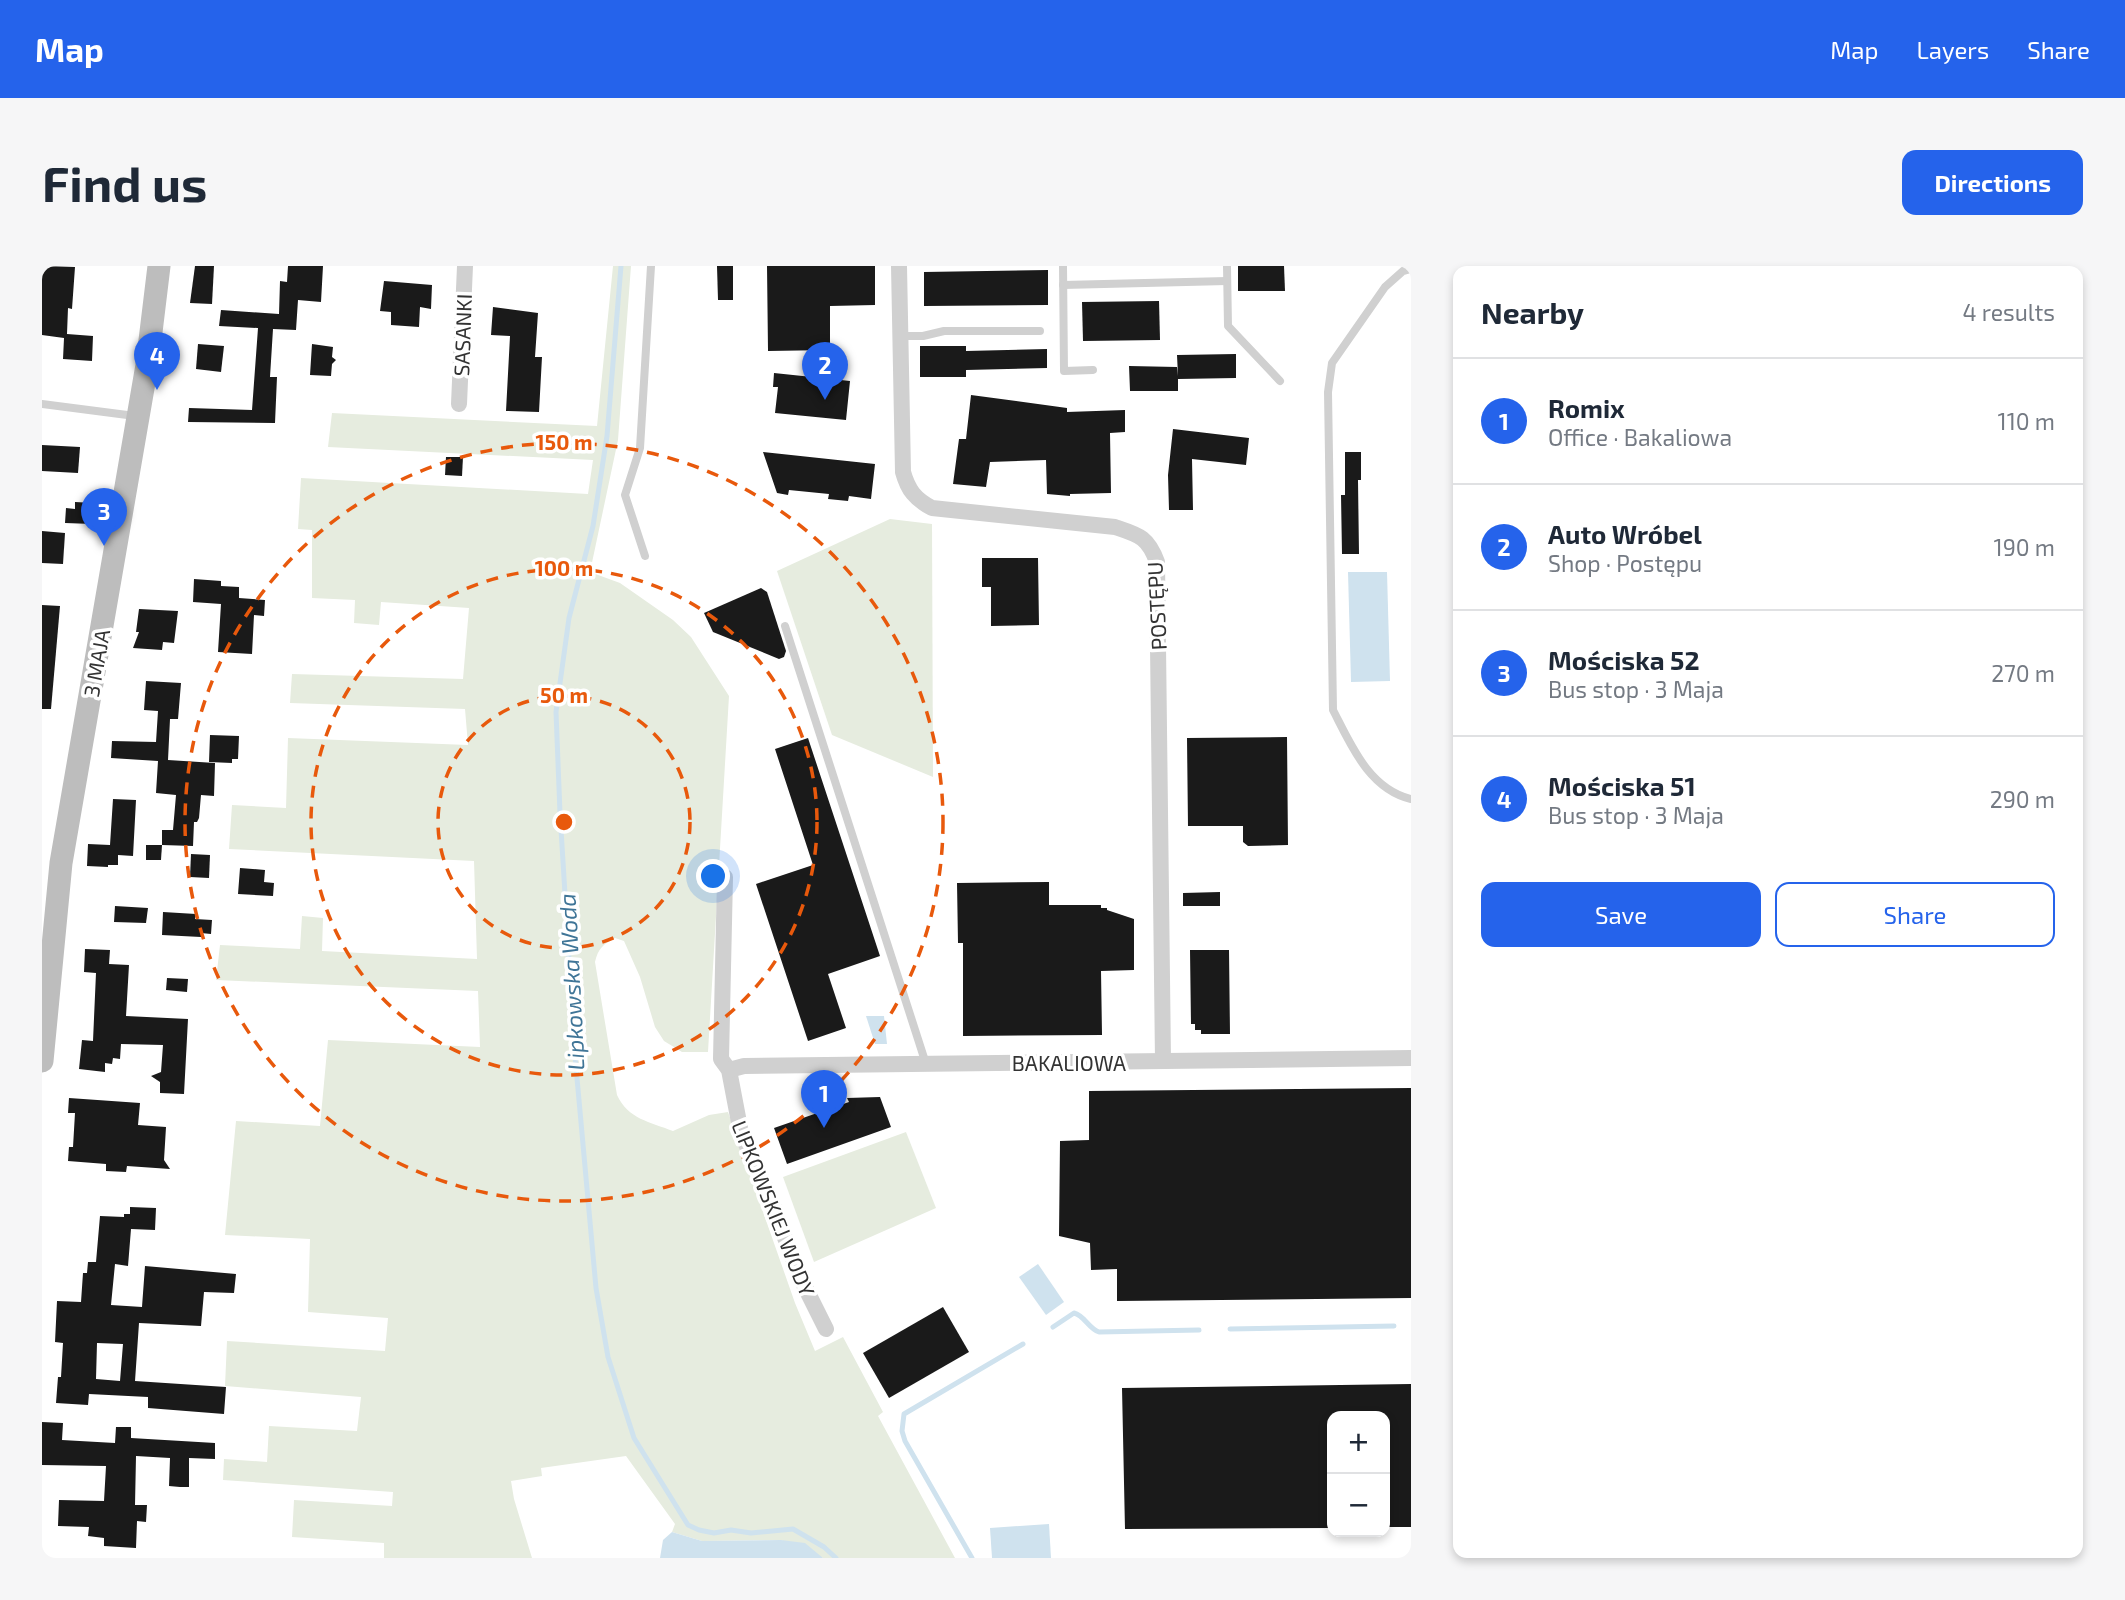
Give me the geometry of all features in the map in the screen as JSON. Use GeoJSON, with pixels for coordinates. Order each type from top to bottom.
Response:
{"type":"FeatureCollection","features":[{"type":"Feature","properties":{"kind":"main road","name":"3 MAJA"},"geometry":{"type":"LineString","coordinates":[[42,1061],[48,918],[61,863],[147,365],[159,266]]}},
{"type":"Feature","properties":{"kind":"street","name":"SASANKI"},"geometry":{"type":"LineString","coordinates":[[459,404],[465,266]]}},
{"type":"Feature","properties":{"kind":"street","name":"POSTĘPU"},"geometry":{"type":"LineString","coordinates":[[899,266],[903,472],[908,487],[920,502],[932,508],[1115,527],[1139,534],[1151,546],[1157,562],[1163,1061]]}},
{"type":"Feature","properties":{"kind":"street","name":"LIPKOWSKIEJ WODY"},"geometry":{"type":"LineString","coordinates":[[726,877],[721,1059],[729,1070],[741,1133],[770,1197],[798,1273],[826,1329]]}},
{"type":"Feature","properties":{"kind":"street","name":"BAKALIOWA"},"geometry":{"type":"LineString","coordinates":[[729,1070],[744,1066],[1411,1058]]}},
{"type":"Feature","properties":{"kind":"lane"},"geometry":{"type":"LineString","coordinates":[[645,556],[625,495],[640,448],[651,266]]}},
{"type":"Feature","properties":{"kind":"lane"},"geometry":{"type":"LineString","coordinates":[[1063,266],[1065,371],[1093,370]]}},
{"type":"Feature","properties":{"kind":"lane"},"geometry":{"type":"LineString","coordinates":[[1227,266],[1227,326],[1280,381]]}},
{"type":"Feature","properties":{"kind":"lane"},"geometry":{"type":"LineString","coordinates":[[1411,269],[1403,271],[1385,287],[1332,363],[1328,392],[1333,710],[1355,754],[1378,782],[1411,799]]}},
{"type":"Feature","properties":{"kind":"lane"},"geometry":{"type":"LineString","coordinates":[[1063,285],[1227,281]]}},
{"type":"Feature","properties":{"kind":"lane"},"geometry":{"type":"LineString","coordinates":[[900,336],[923,336],[944,331],[1040,331]]}},
{"type":"Feature","properties":{"kind":"lane"},"geometry":{"type":"LineString","coordinates":[[42,404],[138,417]]}},
{"type":"Feature","properties":{"kind":"lane"},"geometry":{"type":"LineString","coordinates":[[786,626],[926,1064]]}},
{"type":"Feature","properties":{"kind":"shaded area"},"geometry":{"type":"Polygon","coordinates":[[[613,266],[631,266],[618,440],[590,572],[620,583],[673,620],[691,637],[729,696],[708,1052],[682,1052],[664,1041],[655,1027],[640,977],[624,941],[615,938],[602,947],[595,962],[617,1095],[633,1115],[673,1131],[709,1115],[728,1112],[795,1303],[815,1351],[843,1337],[883,1412],[878,1416],[955,1558],[823,1558],[781,1540],[702,1541],[672,1532],[675,1524],[626,1456],[541,1468],[542,1476],[511,1481],[532,1558],[384,1558],[384,1543],[292,1537],[294,1500],[392,1506],[393,1492],[223,1480],[224,1459],[267,1462],[269,1426],[357,1431],[361,1397],[225,1386],[227,1341],[385,1351],[388,1318],[308,1312],[310,1239],[225,1235],[236,1121],[320,1126],[328,1040],[480,1047],[478,991],[216,980],[220,945],[300,949],[302,916],[323,918],[322,951],[477,959],[474,861],[229,849],[232,805],[286,808],[288,738],[468,745],[465,709],[290,703],[292,674],[463,679],[469,608],[381,602],[379,625],[354,623],[355,600],[312,598],[312,530],[298,529],[301,478],[588,494],[593,460],[328,447],[332,413],[597,426],[613,266]]]}},
{"type":"Feature","properties":{"kind":"shaded area"},"geometry":{"type":"Polygon","coordinates":[[[890,519],[932,524],[933,777],[832,735],[777,571],[890,519]]]}},
{"type":"Feature","properties":{"kind":"shaded area"},"geometry":{"type":"Polygon","coordinates":[[[906,1132],[936,1208],[814,1262],[783,1177],[906,1132]]]}},
{"type":"Feature","properties":{"kind":"water"},"geometry":{"type":"Polygon","coordinates":[[[1348,572],[1387,572],[1390,681],[1351,682],[1348,572]]]}},
{"type":"Feature","properties":{"kind":"water"},"geometry":{"type":"Polygon","coordinates":[[[866,1016],[884,1016],[887,1044],[875,1044],[866,1016]]]}},
{"type":"Feature","properties":{"kind":"water"},"geometry":{"type":"Polygon","coordinates":[[[1038,1264],[1064,1302],[1046,1315],[1019,1277],[1038,1264]]]}},
{"type":"Feature","properties":{"kind":"water"},"geometry":{"type":"Polygon","coordinates":[[[1049,1524],[1051,1558],[992,1558],[990,1528],[1049,1524]]]}},
{"type":"Feature","properties":{"kind":"water"},"geometry":{"type":"Polygon","coordinates":[[[672,1532],[702,1541],[781,1540],[805,1543],[823,1558],[660,1558],[663,1540],[672,1532]]]}},
{"type":"Feature","properties":{"kind":"building"},"geometry":{"type":"Polygon","coordinates":[[[42,266],[75,267],[67,334],[93,336],[92,361],[63,359],[64,338],[42,335],[42,266]]]}},
{"type":"Feature","properties":{"kind":"building"},"geometry":{"type":"Polygon","coordinates":[[[195,266],[214,266],[212,304],[190,303],[195,266]]]}},
{"type":"Feature","properties":{"kind":"building"},"geometry":{"type":"Polygon","coordinates":[[[288,266],[323,266],[321,302],[298,300],[296,330],[273,329],[270,377],[277,377],[275,423],[188,422],[189,408],[252,410],[258,328],[219,326],[221,310],[279,314],[280,281],[287,282],[288,266]]]}},
{"type":"Feature","properties":{"kind":"building"},"geometry":{"type":"Polygon","coordinates":[[[717,266],[733,266],[733,300],[718,300],[717,266]]]}},
{"type":"Feature","properties":{"kind":"building"},"geometry":{"type":"Polygon","coordinates":[[[767,266],[875,266],[875,305],[830,306],[830,350],[768,351],[767,266]]]}},
{"type":"Feature","properties":{"kind":"building"},"geometry":{"type":"Polygon","coordinates":[[[1238,266],[1284,266],[1285,291],[1238,291],[1238,266]]]}},
{"type":"Feature","properties":{"kind":"building"},"geometry":{"type":"Polygon","coordinates":[[[1048,270],[1048,305],[924,306],[924,272],[1048,270]]]}},
{"type":"Feature","properties":{"kind":"building"},"geometry":{"type":"Polygon","coordinates":[[[384,281],[432,285],[431,309],[420,307],[419,327],[391,325],[391,312],[380,311],[384,281]]]}},
{"type":"Feature","properties":{"kind":"building"},"geometry":{"type":"Polygon","coordinates":[[[1159,301],[1160,340],[1083,341],[1082,302],[1159,301]]]}},
{"type":"Feature","properties":{"kind":"building"},"geometry":{"type":"Polygon","coordinates":[[[493,307],[538,313],[535,357],[542,357],[539,412],[506,411],[510,336],[491,335],[493,307]]]}},
{"type":"Feature","properties":{"kind":"building"},"geometry":{"type":"Polygon","coordinates":[[[198,344],[224,346],[221,372],[196,369],[198,344]]]}},
{"type":"Feature","properties":{"kind":"building"},"geometry":{"type":"Polygon","coordinates":[[[312,344],[333,347],[332,357],[336,360],[332,364],[331,376],[310,375],[312,344]]]}},
{"type":"Feature","properties":{"kind":"building"},"geometry":{"type":"Polygon","coordinates":[[[920,346],[966,346],[966,351],[1047,349],[1047,368],[966,370],[966,377],[920,377],[920,346]]]}},
{"type":"Feature","properties":{"kind":"building"},"geometry":{"type":"Polygon","coordinates":[[[1236,354],[1236,378],[1178,379],[1178,391],[1130,391],[1129,366],[1177,367],[1178,376],[1177,355],[1236,354]]]}},
{"type":"Feature","properties":{"kind":"building"},"geometry":{"type":"Polygon","coordinates":[[[774,373],[850,381],[846,420],[775,413],[778,387],[773,387],[774,373]]]}},
{"type":"Feature","properties":{"kind":"building"},"geometry":{"type":"Polygon","coordinates":[[[971,395],[1067,408],[1067,412],[1125,410],[1125,432],[1110,433],[1111,493],[1070,496],[1047,494],[1046,460],[990,462],[986,487],[953,484],[959,439],[966,439],[971,395]]]}},
{"type":"Feature","properties":{"kind":"building"},"geometry":{"type":"Polygon","coordinates":[[[1173,429],[1249,438],[1246,465],[1192,459],[1193,510],[1169,510],[1168,475],[1173,429]]]}},
{"type":"Feature","properties":{"kind":"building"},"geometry":{"type":"Polygon","coordinates":[[[42,445],[80,447],[78,473],[42,471],[42,445]]]}},
{"type":"Feature","properties":{"kind":"building"},"geometry":{"type":"Polygon","coordinates":[[[763,452],[875,464],[871,499],[849,496],[848,501],[828,499],[829,494],[789,490],[788,495],[777,493],[763,452]]]}},
{"type":"Feature","properties":{"kind":"building"},"geometry":{"type":"Polygon","coordinates":[[[1345,452],[1361,452],[1361,480],[1358,480],[1359,554],[1342,554],[1341,495],[1345,495],[1345,452]]]}},
{"type":"Feature","properties":{"kind":"building"},"geometry":{"type":"Polygon","coordinates":[[[446,457],[463,457],[462,476],[445,475],[446,457]]]}},
{"type":"Feature","properties":{"kind":"building"},"geometry":{"type":"Polygon","coordinates":[[[75,502],[94,503],[93,524],[65,523],[66,508],[75,509],[75,502]]]}},
{"type":"Feature","properties":{"kind":"building"},"geometry":{"type":"Polygon","coordinates":[[[42,531],[65,533],[63,564],[42,563],[42,531]]]}},
{"type":"Feature","properties":{"kind":"building"},"geometry":{"type":"Polygon","coordinates":[[[982,558],[1038,558],[1039,625],[991,626],[991,587],[982,587],[982,558]]]}},
{"type":"Feature","properties":{"kind":"building"},"geometry":{"type":"Polygon","coordinates":[[[194,579],[221,581],[221,586],[239,587],[239,598],[265,600],[264,616],[254,615],[252,654],[218,652],[221,604],[193,602],[194,579]]]}},
{"type":"Feature","properties":{"kind":"building"},"geometry":{"type":"Polygon","coordinates":[[[761,588],[767,592],[786,651],[784,657],[779,659],[713,632],[704,613],[761,588]]]}},
{"type":"Feature","properties":{"kind":"building"},"geometry":{"type":"Polygon","coordinates":[[[42,605],[60,606],[51,709],[42,709],[42,605]]]}},
{"type":"Feature","properties":{"kind":"building"},"geometry":{"type":"Polygon","coordinates":[[[139,609],[178,611],[174,643],[163,642],[162,650],[133,648],[139,632],[136,632],[139,609]]]}},
{"type":"Feature","properties":{"kind":"building"},"geometry":{"type":"Polygon","coordinates":[[[146,681],[181,683],[178,719],[170,719],[168,760],[215,763],[214,796],[201,795],[199,818],[194,822],[193,846],[162,845],[162,830],[173,830],[176,795],[156,793],[158,761],[111,758],[112,741],[156,742],[158,711],[144,710],[146,681]]]}},
{"type":"Feature","properties":{"kind":"building"},"geometry":{"type":"Polygon","coordinates":[[[210,735],[239,736],[238,759],[232,759],[232,763],[209,762],[210,735]]]}},
{"type":"Feature","properties":{"kind":"building"},"geometry":{"type":"Polygon","coordinates":[[[1287,737],[1288,845],[1248,846],[1243,842],[1243,826],[1188,826],[1187,738],[1287,737]]]}},
{"type":"Feature","properties":{"kind":"building"},"geometry":{"type":"Polygon","coordinates":[[[808,738],[880,956],[828,974],[846,1028],[808,1041],[756,884],[813,865],[775,749],[808,738]]]}},
{"type":"Feature","properties":{"kind":"building"},"geometry":{"type":"Polygon","coordinates":[[[113,799],[136,800],[133,856],[118,855],[118,865],[87,866],[88,844],[110,845],[113,799]]]}},
{"type":"Feature","properties":{"kind":"building"},"geometry":{"type":"Polygon","coordinates":[[[146,845],[162,845],[161,860],[146,860],[146,845]]]}},
{"type":"Feature","properties":{"kind":"building"},"geometry":{"type":"Polygon","coordinates":[[[191,854],[210,855],[209,878],[190,877],[191,854]]]}},
{"type":"Feature","properties":{"kind":"building"},"geometry":{"type":"Polygon","coordinates":[[[240,868],[265,870],[264,882],[274,883],[273,896],[238,894],[240,868]]]}},
{"type":"Feature","properties":{"kind":"building"},"geometry":{"type":"Polygon","coordinates":[[[1049,882],[1049,905],[1101,905],[1101,908],[1134,919],[1134,970],[1101,971],[1102,1035],[963,1036],[963,943],[958,943],[957,883],[1049,882]]]}},
{"type":"Feature","properties":{"kind":"building"},"geometry":{"type":"Polygon","coordinates":[[[1220,892],[1220,906],[1183,906],[1183,893],[1220,892]]]}},
{"type":"Feature","properties":{"kind":"building"},"geometry":{"type":"Polygon","coordinates":[[[115,906],[148,908],[146,923],[114,922],[115,906]]]}},
{"type":"Feature","properties":{"kind":"building"},"geometry":{"type":"Polygon","coordinates":[[[163,912],[196,914],[195,919],[212,920],[211,934],[201,933],[201,937],[162,935],[163,912]]]}},
{"type":"Feature","properties":{"kind":"building"},"geometry":{"type":"Polygon","coordinates":[[[85,949],[110,950],[109,964],[129,965],[126,1016],[188,1019],[184,1094],[160,1093],[160,1082],[151,1076],[161,1072],[163,1045],[121,1044],[120,1059],[113,1058],[112,1064],[105,1063],[105,1072],[79,1069],[82,1040],[93,1041],[96,973],[84,972],[85,949]]]}},
{"type":"Feature","properties":{"kind":"building"},"geometry":{"type":"Polygon","coordinates":[[[1190,950],[1229,950],[1230,1034],[1201,1034],[1201,1030],[1195,1030],[1195,1024],[1191,1024],[1190,950]]]}},
{"type":"Feature","properties":{"kind":"building"},"geometry":{"type":"Polygon","coordinates":[[[167,978],[188,979],[187,992],[166,990],[167,978]]]}},
{"type":"Feature","properties":{"kind":"building"},"geometry":{"type":"Polygon","coordinates":[[[1411,1088],[1411,1298],[1117,1301],[1117,1269],[1091,1270],[1090,1243],[1059,1236],[1060,1141],[1089,1140],[1089,1091],[1411,1088]]]}},
{"type":"Feature","properties":{"kind":"building"},"geometry":{"type":"Polygon","coordinates":[[[880,1097],[891,1127],[787,1164],[774,1128],[849,1102],[847,1098],[880,1097]]]}},
{"type":"Feature","properties":{"kind":"building"},"geometry":{"type":"Polygon","coordinates":[[[69,1098],[140,1103],[138,1125],[166,1127],[164,1160],[170,1169],[127,1166],[126,1172],[106,1171],[106,1164],[68,1161],[69,1147],[73,1147],[75,1113],[68,1113],[69,1098]]]}},
{"type":"Feature","properties":{"kind":"building"},"geometry":{"type":"Polygon","coordinates":[[[130,1207],[156,1208],[155,1230],[131,1229],[128,1266],[115,1264],[111,1305],[142,1307],[145,1266],[236,1274],[234,1293],[204,1292],[201,1326],[139,1323],[135,1381],[226,1387],[224,1414],[148,1408],[148,1397],[89,1394],[88,1405],[56,1403],[63,1343],[55,1342],[57,1301],[81,1302],[83,1273],[87,1273],[88,1262],[96,1262],[100,1216],[124,1217],[124,1214],[130,1214],[130,1207]],[[97,1343],[96,1379],[120,1381],[123,1344],[97,1343]]]}},
{"type":"Feature","properties":{"kind":"building"},"geometry":{"type":"Polygon","coordinates":[[[943,1307],[969,1352],[889,1398],[863,1353],[943,1307]]]}},
{"type":"Feature","properties":{"kind":"building"},"geometry":{"type":"Polygon","coordinates":[[[1411,1384],[1411,1527],[1390,1527],[1390,1411],[1327,1411],[1327,1528],[1125,1529],[1122,1388],[1411,1384]]]}},
{"type":"Feature","properties":{"kind":"building"},"geometry":{"type":"Polygon","coordinates":[[[42,1422],[63,1423],[62,1440],[115,1443],[116,1427],[131,1427],[131,1438],[215,1443],[215,1459],[189,1458],[189,1487],[180,1487],[169,1486],[170,1458],[136,1456],[135,1505],[147,1505],[146,1522],[137,1521],[136,1548],[104,1546],[104,1538],[88,1536],[89,1527],[58,1526],[59,1500],[104,1501],[106,1466],[42,1465],[42,1422]]]}},
{"type":"Feature","properties":{"kind":"waterway","name":"Lipkowska Woda"},"geometry":{"type":"LineString","coordinates":[[621,266],[607,436],[593,526],[569,618],[556,712],[575,1056],[596,1288],[608,1357],[634,1438],[688,1525],[714,1533],[731,1530],[751,1533],[793,1529],[824,1547],[836,1558]]}},
{"type":"Feature","properties":{"kind":"waterway"},"geometry":{"type":"LineString","coordinates":[[1053,1327],[1074,1313],[1099,1332],[1199,1330]]}},
{"type":"Feature","properties":{"kind":"waterway"},"geometry":{"type":"LineString","coordinates":[[1230,1329],[1394,1326]]}},
{"type":"Feature","properties":{"kind":"waterway"},"geometry":{"type":"LineString","coordinates":[[972,1558],[905,1441],[902,1431],[904,1414],[1023,1344]]}},
{"type":"Feature","properties":{"kind":"place","name":"Mościska 51"},"geometry":{"type":"Point","coordinates":[157,390]}},
{"type":"Feature","properties":{"kind":"place","name":"Auto Wróbel"},"geometry":{"type":"Point","coordinates":[825,400]}},
{"type":"Feature","properties":{"kind":"place","name":"Mościska 52"},"geometry":{"type":"Point","coordinates":[104,546]}},
{"type":"Feature","properties":{"kind":"place","name":"Romix"},"geometry":{"type":"Point","coordinates":[824,1128]}}]}
